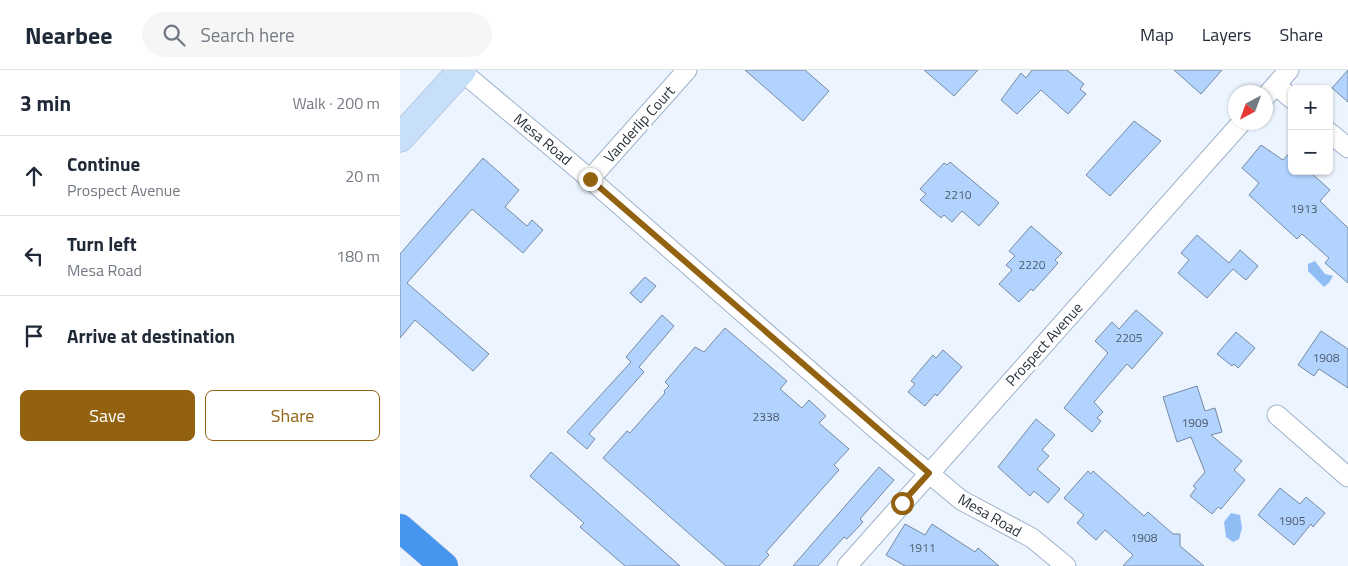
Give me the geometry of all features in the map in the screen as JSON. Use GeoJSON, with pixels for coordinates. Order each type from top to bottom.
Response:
{"type":"FeatureCollection","features":[{"type":"Feature","properties":{"kind":"highway"},"geometry":{"type":"LineString","coordinates":[[400,528],[444,566]]}},
{"type":"Feature","properties":{"kind":"main road"},"geometry":{"type":"LineString","coordinates":[[400,138],[462,70]]}},
{"type":"Feature","properties":{"kind":"street","name":"Mesa Road"},"geometry":{"type":"LineString","coordinates":[[462,70],[961,500],[1032,538],[1066,566]]}},
{"type":"Feature","properties":{"kind":"street","name":"Vanderlip Court"},"geometry":{"type":"LineString","coordinates":[[590,179],[687,70]]}},
{"type":"Feature","properties":{"kind":"street"},"geometry":{"type":"LineString","coordinates":[[1273,89],[1289,70]]}},
{"type":"Feature","properties":{"kind":"street"},"geometry":{"type":"LineString","coordinates":[[1273,92],[1288,97]]}},
{"type":"Feature","properties":{"kind":"street","name":"Prospect Avenue"},"geometry":{"type":"LineString","coordinates":[[847,566],[1235,130]]}},
{"type":"Feature","properties":{"kind":"street"},"geometry":{"type":"LineString","coordinates":[[1333,135],[1348,148]]}},
{"type":"Feature","properties":{"kind":"street"},"geometry":{"type":"LineString","coordinates":[[1277,415],[1348,477]]}},
{"type":"Feature","properties":{"kind":"water"},"geometry":{"type":"Polygon","coordinates":[[[1315,261],[1325,274],[1333,276],[1324,287],[1308,271],[1308,264],[1315,261]]]}},
{"type":"Feature","properties":{"kind":"water"},"geometry":{"type":"Polygon","coordinates":[[[1231,513],[1240,515],[1242,528],[1239,539],[1233,542],[1226,537],[1224,522],[1231,513]]]}},
{"type":"Feature","properties":{"kind":"building"},"geometry":{"type":"Polygon","coordinates":[[[745,70],[805,70],[829,91],[803,121],[745,70]]]}},
{"type":"Feature","properties":{"kind":"building"},"geometry":{"type":"Polygon","coordinates":[[[924,70],[978,70],[954,96],[924,70]]]}},
{"type":"Feature","properties":{"kind":"building"},"geometry":{"type":"Polygon","coordinates":[[[1032,70],[1067,70],[1084,84],[1080,89],[1086,94],[1068,114],[1041,90],[1017,114],[1001,100],[1021,73],[1026,78],[1032,70]]]}},
{"type":"Feature","properties":{"kind":"building"},"geometry":{"type":"Polygon","coordinates":[[[1174,70],[1222,70],[1201,94],[1174,70]]]}},
{"type":"Feature","properties":{"kind":"building"},"geometry":{"type":"Polygon","coordinates":[[[1348,70],[1348,102],[1333,87],[1348,70]]]}},
{"type":"Feature","properties":{"kind":"building"},"geometry":{"type":"Polygon","coordinates":[[[1134,121],[1161,141],[1110,196],[1086,175],[1134,121]]]}},
{"type":"Feature","properties":{"kind":"building"},"geometry":{"type":"Polygon","coordinates":[[[1261,145],[1283,160],[1288,154],[1288,175],[1313,175],[1330,190],[1320,201],[1348,228],[1348,283],[1325,263],[1329,258],[1302,234],[1297,239],[1249,195],[1259,183],[1242,168],[1261,145]]]}},
{"type":"Feature","properties":{"kind":"building"},"geometry":{"type":"Polygon","coordinates":[[[483,158],[519,190],[505,207],[527,226],[532,220],[543,230],[523,253],[472,209],[407,283],[489,354],[473,371],[415,320],[400,338],[400,254],[483,158]]]}},
{"type":"Feature","properties":{"kind":"building"},"geometry":{"type":"Polygon","coordinates":[[[950,162],[999,203],[979,226],[962,211],[952,222],[944,215],[941,218],[920,200],[926,194],[920,189],[944,163],[947,165],[950,162]]]}},
{"type":"Feature","properties":{"kind":"building"},"geometry":{"type":"Polygon","coordinates":[[[1031,226],[1062,253],[1055,260],[1058,263],[1052,270],[1033,291],[1031,289],[1019,302],[999,284],[1012,270],[1006,265],[1015,256],[1009,251],[1031,226]]]}},
{"type":"Feature","properties":{"kind":"building"},"geometry":{"type":"Polygon","coordinates":[[[1197,235],[1229,263],[1240,250],[1258,266],[1246,280],[1233,269],[1207,298],[1178,273],[1189,260],[1181,253],[1197,235]]]}},
{"type":"Feature","properties":{"kind":"building"},"geometry":{"type":"Polygon","coordinates":[[[645,277],[656,286],[641,303],[630,293],[645,277]]]}},
{"type":"Feature","properties":{"kind":"building"},"geometry":{"type":"Polygon","coordinates":[[[1136,310],[1163,333],[1132,369],[1127,364],[1094,402],[1103,412],[1097,418],[1101,421],[1092,432],[1064,408],[1108,353],[1095,341],[1112,322],[1119,329],[1136,310]]]}},
{"type":"Feature","properties":{"kind":"building"},"geometry":{"type":"Polygon","coordinates":[[[662,315],[674,326],[639,367],[644,372],[589,434],[595,439],[587,449],[567,432],[631,362],[626,357],[662,315]]]}},
{"type":"Feature","properties":{"kind":"building"},"geometry":{"type":"Polygon","coordinates":[[[725,328],[787,381],[780,389],[802,408],[809,400],[826,416],[819,423],[849,449],[834,465],[839,470],[766,552],[769,555],[759,566],[726,566],[603,458],[627,431],[630,433],[665,393],[664,391],[669,386],[665,382],[695,347],[704,352],[725,328]]]}},
{"type":"Feature","properties":{"kind":"building"},"geometry":{"type":"Polygon","coordinates":[[[1321,331],[1348,349],[1348,388],[1319,369],[1314,376],[1298,365],[1321,331]]]}},
{"type":"Feature","properties":{"kind":"building"},"geometry":{"type":"Polygon","coordinates":[[[1236,332],[1255,348],[1238,368],[1234,364],[1232,366],[1217,354],[1236,332]]]}},
{"type":"Feature","properties":{"kind":"building"},"geometry":{"type":"Polygon","coordinates":[[[943,350],[962,367],[937,396],[935,394],[925,406],[908,392],[915,384],[911,381],[933,355],[936,358],[943,350]]]}},
{"type":"Feature","properties":{"kind":"building"},"geometry":{"type":"Polygon","coordinates":[[[1197,386],[1205,411],[1215,408],[1222,432],[1211,435],[1242,461],[1234,470],[1245,480],[1221,509],[1218,507],[1212,514],[1190,496],[1196,488],[1193,486],[1205,472],[1191,437],[1177,442],[1163,397],[1197,386]]]}},
{"type":"Feature","properties":{"kind":"building"},"geometry":{"type":"Polygon","coordinates":[[[1036,419],[1055,435],[1042,450],[1049,456],[1037,469],[1060,489],[1048,503],[1034,491],[1030,496],[998,467],[1036,419]]]}},
{"type":"Feature","properties":{"kind":"building"},"geometry":{"type":"Polygon","coordinates":[[[551,452],[680,566],[625,566],[580,527],[584,523],[530,476],[551,452]]]}},
{"type":"Feature","properties":{"kind":"building"},"geometry":{"type":"Polygon","coordinates":[[[879,467],[894,480],[860,519],[863,522],[847,539],[844,537],[818,566],[793,566],[879,467]]]}},
{"type":"Feature","properties":{"kind":"building"},"geometry":{"type":"Polygon","coordinates":[[[1088,471],[1091,474],[1093,471],[1144,516],[1148,512],[1173,534],[1180,534],[1180,546],[1204,566],[1123,566],[1133,555],[1105,530],[1096,540],[1077,523],[1084,515],[1064,498],[1088,471]]]}},
{"type":"Feature","properties":{"kind":"building"},"geometry":{"type":"Polygon","coordinates":[[[1280,488],[1300,504],[1306,497],[1325,513],[1313,527],[1311,524],[1294,545],[1258,515],[1280,488]]]}},
{"type":"Feature","properties":{"kind":"building"},"geometry":{"type":"Polygon","coordinates":[[[905,524],[925,535],[932,524],[975,552],[978,548],[999,566],[905,566],[886,555],[905,524]]]}},
{"type":"Feature","properties":{"kind":"route"},"geometry":{"type":"LineString","coordinates":[[590,179],[929,473],[902,503]]}}]}
